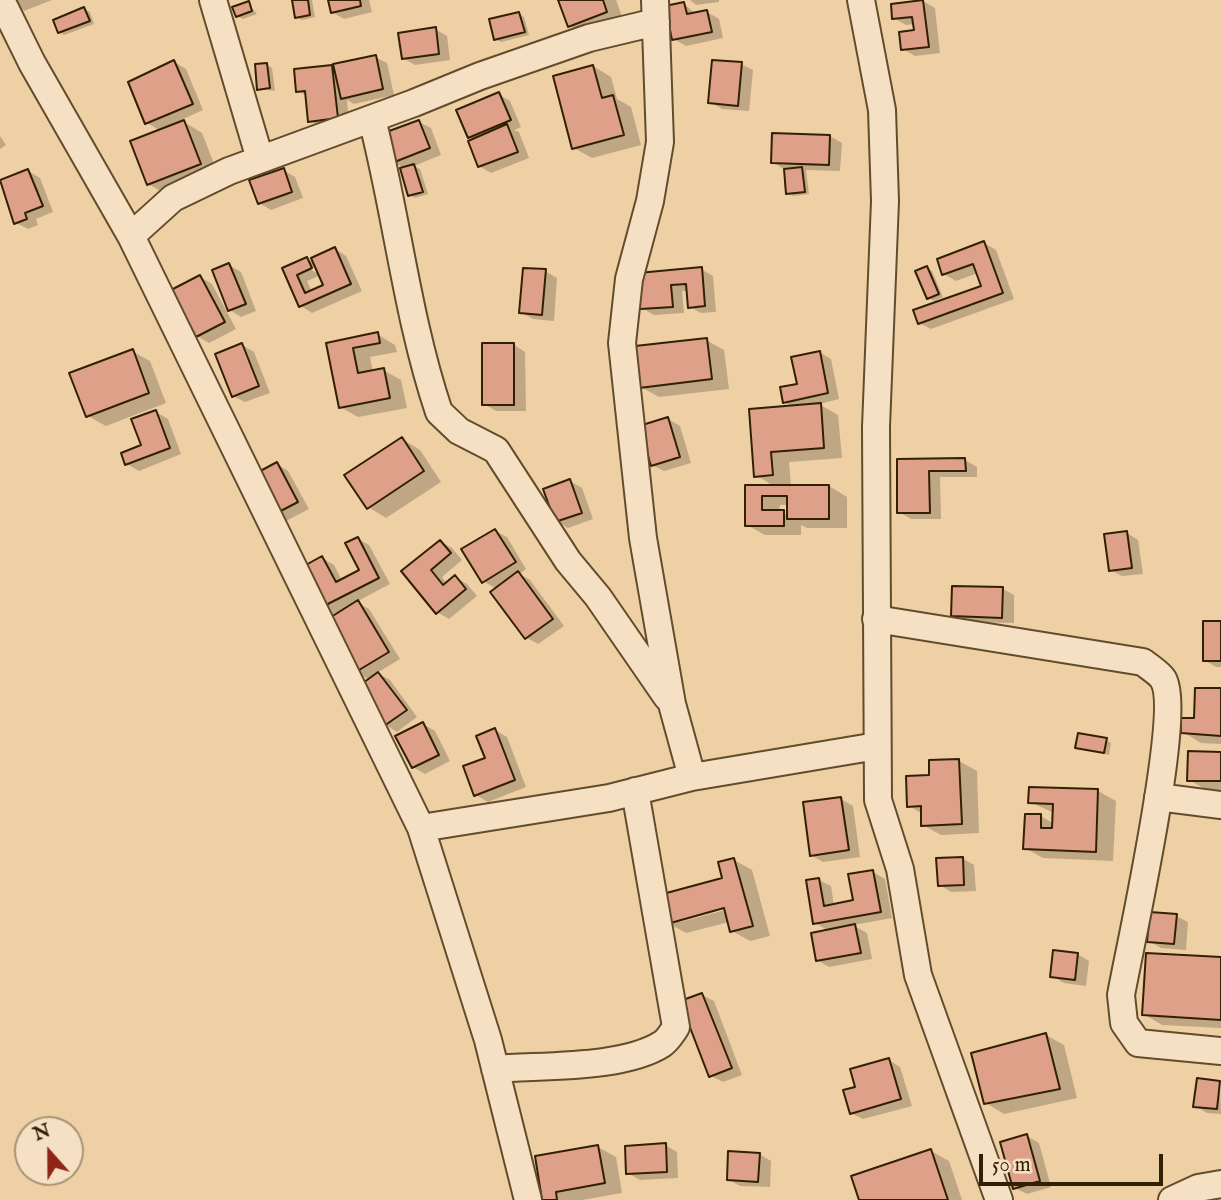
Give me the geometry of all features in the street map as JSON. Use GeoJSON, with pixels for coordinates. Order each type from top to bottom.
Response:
{"type":"FeatureCollection","features":[{"type":"Feature","properties":{"kind":"street"},"geometry":{"type":"LineString","coordinates":[[1,0],[32,63],[131,236],[421,828],[495,1069],[528,1200]]}},
{"type":"Feature","properties":{"kind":"street"},"geometry":{"type":"LineString","coordinates":[[213,0],[261,159]]}},
{"type":"Feature","properties":{"kind":"street"},"geometry":{"type":"LineString","coordinates":[[861,0],[882,110],[885,201],[876,427],[878,800],[900,869],[918,975],[999,1200]]}},
{"type":"Feature","properties":{"kind":"street"},"geometry":{"type":"LineString","coordinates":[[131,236],[173,198],[261,159],[656,11],[660,142],[650,201],[629,279],[622,343],[643,538],[671,704],[692,777]]}},
{"type":"Feature","properties":{"kind":"street"},"geometry":{"type":"LineString","coordinates":[[372,119],[387,176],[392,223],[439,412],[459,431],[495,450],[568,561],[598,597],[671,704]]}},
{"type":"Feature","properties":{"kind":"street"},"geometry":{"type":"LineString","coordinates":[[876,619],[1143,662],[1163,679],[1168,701],[1168,744],[1121,995],[1124,1023],[1138,1043],[1221,1051]]}},
{"type":"Feature","properties":{"kind":"street"},"geometry":{"type":"LineString","coordinates":[[421,828],[609,798],[692,777],[877,746]]}},
{"type":"Feature","properties":{"kind":"street"},"geometry":{"type":"LineString","coordinates":[[495,1069],[607,1060],[646,1052],[665,1042],[676,1027],[635,791]]}},
{"type":"Feature","properties":{"kind":"street"},"geometry":{"type":"LineString","coordinates":[[1158,797],[1221,805]]}},
{"type":"Feature","properties":{"kind":"street"},"geometry":{"type":"LineString","coordinates":[[1171,1200],[1198,1188],[1221,1184]]}},
{"type":"Feature","properties":{"kind":"building"},"geometry":{"type":"Polygon","coordinates":[[[292,0],[308,0],[310,15],[295,18],[292,0]]]}},
{"type":"Feature","properties":{"kind":"building"},"geometry":{"type":"Polygon","coordinates":[[[328,0],[360,0],[361,6],[331,13],[328,0]]]}},
{"type":"Feature","properties":{"kind":"building"},"geometry":{"type":"Polygon","coordinates":[[[558,0],[603,0],[607,12],[568,27],[558,0]]]}},
{"type":"Feature","properties":{"kind":"building"},"geometry":{"type":"Polygon","coordinates":[[[923,0],[929,47],[901,50],[899,32],[914,30],[912,17],[892,19],[891,4],[923,0]]]}},
{"type":"Feature","properties":{"kind":"building"},"geometry":{"type":"Polygon","coordinates":[[[249,1],[252,11],[236,17],[232,7],[249,1]]]}},
{"type":"Feature","properties":{"kind":"building"},"geometry":{"type":"Polygon","coordinates":[[[684,2],[687,14],[707,10],[712,32],[672,40],[665,6],[684,2]]]}},
{"type":"Feature","properties":{"kind":"building"},"geometry":{"type":"Polygon","coordinates":[[[84,7],[90,21],[58,33],[53,20],[84,7]]]}},
{"type":"Feature","properties":{"kind":"building"},"geometry":{"type":"Polygon","coordinates":[[[519,12],[525,32],[494,40],[489,19],[519,12]]]}},
{"type":"Feature","properties":{"kind":"building"},"geometry":{"type":"Polygon","coordinates":[[[436,27],[439,54],[402,59],[398,33],[436,27]]]}},
{"type":"Feature","properties":{"kind":"building"},"geometry":{"type":"Polygon","coordinates":[[[376,55],[383,89],[341,99],[333,64],[376,55]]]}},
{"type":"Feature","properties":{"kind":"building"},"geometry":{"type":"Polygon","coordinates":[[[174,60],[193,104],[145,124],[128,82],[174,60]]]}},
{"type":"Feature","properties":{"kind":"building"},"geometry":{"type":"Polygon","coordinates":[[[712,60],[742,62],[738,106],[708,103],[712,60]]]}},
{"type":"Feature","properties":{"kind":"building"},"geometry":{"type":"Polygon","coordinates":[[[267,63],[270,88],[257,90],[255,64],[267,63]]]}},
{"type":"Feature","properties":{"kind":"building"},"geometry":{"type":"Polygon","coordinates":[[[332,65],[338,118],[308,122],[305,91],[296,92],[294,69],[332,65]]]}},
{"type":"Feature","properties":{"kind":"building"},"geometry":{"type":"Polygon","coordinates":[[[593,65],[602,98],[613,95],[624,135],[572,149],[553,76],[593,65]]]}},
{"type":"Feature","properties":{"kind":"building"},"geometry":{"type":"Polygon","coordinates":[[[499,92],[511,120],[468,138],[456,110],[499,92]]]}},
{"type":"Feature","properties":{"kind":"building"},"geometry":{"type":"Polygon","coordinates":[[[184,120],[201,164],[147,185],[130,141],[184,120]]]}},
{"type":"Feature","properties":{"kind":"building"},"geometry":{"type":"Polygon","coordinates":[[[419,120],[430,148],[392,163],[381,134],[419,120]]]}},
{"type":"Feature","properties":{"kind":"building"},"geometry":{"type":"Polygon","coordinates":[[[507,124],[518,152],[478,167],[468,141],[507,124]]]}},
{"type":"Feature","properties":{"kind":"building"},"geometry":{"type":"Polygon","coordinates":[[[772,133],[830,135],[829,165],[771,163],[772,133]]]}},
{"type":"Feature","properties":{"kind":"building"},"geometry":{"type":"Polygon","coordinates":[[[414,164],[423,192],[408,196],[400,168],[414,164]]]}},
{"type":"Feature","properties":{"kind":"building"},"geometry":{"type":"Polygon","coordinates":[[[802,167],[805,192],[786,194],[784,169],[802,167]]]}},
{"type":"Feature","properties":{"kind":"building"},"geometry":{"type":"Polygon","coordinates":[[[284,168],[292,192],[258,204],[249,180],[284,168]]]}},
{"type":"Feature","properties":{"kind":"building"},"geometry":{"type":"Polygon","coordinates":[[[28,169],[43,206],[25,213],[27,219],[14,224],[0,180],[28,169]]]}},
{"type":"Feature","properties":{"kind":"building"},"geometry":{"type":"Polygon","coordinates":[[[984,241],[1003,293],[918,324],[913,310],[981,286],[973,264],[942,275],[937,259],[984,241]]]}},
{"type":"Feature","properties":{"kind":"building"},"geometry":{"type":"Polygon","coordinates":[[[335,247],[351,284],[299,307],[282,268],[307,257],[312,268],[297,275],[305,293],[323,285],[311,258],[335,247]]]}},
{"type":"Feature","properties":{"kind":"building"},"geometry":{"type":"Polygon","coordinates":[[[229,263],[246,304],[228,311],[212,270],[229,263]]]}},
{"type":"Feature","properties":{"kind":"building"},"geometry":{"type":"Polygon","coordinates":[[[927,266],[939,294],[927,299],[915,271],[927,266]]]}},
{"type":"Feature","properties":{"kind":"building"},"geometry":{"type":"Polygon","coordinates":[[[702,267],[705,306],[688,308],[686,284],[671,285],[673,307],[640,309],[638,273],[702,267]]]}},
{"type":"Feature","properties":{"kind":"building"},"geometry":{"type":"Polygon","coordinates":[[[523,268],[546,269],[542,315],[519,313],[523,268]]]}},
{"type":"Feature","properties":{"kind":"building"},"geometry":{"type":"Polygon","coordinates":[[[200,275],[225,322],[196,337],[171,290],[200,275]]]}},
{"type":"Feature","properties":{"kind":"building"},"geometry":{"type":"Polygon","coordinates":[[[378,332],[380,343],[353,348],[358,373],[384,368],[390,398],[339,408],[326,343],[378,332]]]}},
{"type":"Feature","properties":{"kind":"building"},"geometry":{"type":"Polygon","coordinates":[[[707,338],[712,379],[639,388],[635,346],[707,338]]]}},
{"type":"Feature","properties":{"kind":"building"},"geometry":{"type":"Polygon","coordinates":[[[242,343],[259,386],[232,397],[215,354],[242,343]]]}},
{"type":"Feature","properties":{"kind":"building"},"geometry":{"type":"Polygon","coordinates":[[[482,343],[514,343],[514,405],[482,405],[482,343]]]}},
{"type":"Feature","properties":{"kind":"building"},"geometry":{"type":"Polygon","coordinates":[[[133,349],[149,393],[86,417],[69,373],[133,349]]]}},
{"type":"Feature","properties":{"kind":"building"},"geometry":{"type":"Polygon","coordinates":[[[820,351],[828,393],[783,403],[780,387],[797,384],[791,357],[820,351]]]}},
{"type":"Feature","properties":{"kind":"building"},"geometry":{"type":"Polygon","coordinates":[[[821,403],[824,448],[771,452],[773,475],[754,477],[749,409],[821,403]]]}},
{"type":"Feature","properties":{"kind":"building"},"geometry":{"type":"Polygon","coordinates":[[[156,410],[170,448],[125,465],[121,453],[141,445],[131,419],[156,410]]]}},
{"type":"Feature","properties":{"kind":"building"},"geometry":{"type":"Polygon","coordinates":[[[668,417],[680,457],[651,466],[639,426],[668,417]]]}},
{"type":"Feature","properties":{"kind":"building"},"geometry":{"type":"Polygon","coordinates":[[[402,437],[424,471],[367,509],[344,475],[402,437]]]}},
{"type":"Feature","properties":{"kind":"building"},"geometry":{"type":"Polygon","coordinates":[[[965,458],[966,471],[929,471],[930,513],[897,513],[897,459],[965,458]]]}},
{"type":"Feature","properties":{"kind":"building"},"geometry":{"type":"Polygon","coordinates":[[[277,462],[298,502],[273,515],[251,476],[277,462]]]}},
{"type":"Feature","properties":{"kind":"building"},"geometry":{"type":"Polygon","coordinates":[[[570,479],[582,513],[555,522],[543,489],[570,479]]]}},
{"type":"Feature","properties":{"kind":"building"},"geometry":{"type":"Polygon","coordinates":[[[745,485],[829,485],[829,519],[787,519],[787,496],[762,496],[762,510],[784,510],[784,526],[745,526],[745,485]]]}},
{"type":"Feature","properties":{"kind":"building"},"geometry":{"type":"Polygon","coordinates":[[[495,529],[516,562],[482,583],[461,549],[495,529]]]}},
{"type":"Feature","properties":{"kind":"building"},"geometry":{"type":"Polygon","coordinates":[[[1127,531],[1132,568],[1109,571],[1104,534],[1127,531]]]}},
{"type":"Feature","properties":{"kind":"building"},"geometry":{"type":"Polygon","coordinates":[[[358,537],[379,578],[316,610],[295,571],[322,556],[336,582],[359,570],[345,543],[358,537]]]}},
{"type":"Feature","properties":{"kind":"building"},"geometry":{"type":"Polygon","coordinates":[[[440,540],[451,553],[431,570],[443,585],[455,575],[466,589],[436,614],[401,571],[440,540]]]}},
{"type":"Feature","properties":{"kind":"building"},"geometry":{"type":"Polygon","coordinates":[[[518,571],[553,619],[525,639],[490,592],[518,571]]]}},
{"type":"Feature","properties":{"kind":"building"},"geometry":{"type":"Polygon","coordinates":[[[952,586],[1003,587],[1002,618],[951,616],[952,586]]]}},
{"type":"Feature","properties":{"kind":"building"},"geometry":{"type":"Polygon","coordinates":[[[358,600],[389,652],[354,673],[323,622],[358,600]]]}},
{"type":"Feature","properties":{"kind":"building"},"geometry":{"type":"Polygon","coordinates":[[[1203,621],[1221,621],[1221,661],[1203,661],[1203,621]]]}},
{"type":"Feature","properties":{"kind":"building"},"geometry":{"type":"Polygon","coordinates":[[[378,672],[407,710],[384,726],[356,688],[378,672]]]}},
{"type":"Feature","properties":{"kind":"building"},"geometry":{"type":"Polygon","coordinates":[[[1195,688],[1221,688],[1221,736],[1181,733],[1181,718],[1194,718],[1195,688]]]}},
{"type":"Feature","properties":{"kind":"building"},"geometry":{"type":"Polygon","coordinates":[[[423,722],[439,755],[412,768],[395,736],[423,722]]]}},
{"type":"Feature","properties":{"kind":"building"},"geometry":{"type":"Polygon","coordinates":[[[495,728],[515,780],[474,796],[463,766],[485,758],[476,736],[495,728]]]}},
{"type":"Feature","properties":{"kind":"building"},"geometry":{"type":"Polygon","coordinates":[[[1078,733],[1107,738],[1104,753],[1075,748],[1078,733]]]}},
{"type":"Feature","properties":{"kind":"building"},"geometry":{"type":"Polygon","coordinates":[[[1188,751],[1221,752],[1221,781],[1187,781],[1188,751]]]}},
{"type":"Feature","properties":{"kind":"building"},"geometry":{"type":"Polygon","coordinates":[[[959,759],[962,824],[921,826],[921,806],[907,807],[906,776],[929,775],[929,760],[959,759]]]}},
{"type":"Feature","properties":{"kind":"building"},"geometry":{"type":"Polygon","coordinates":[[[1029,787],[1098,789],[1096,852],[1023,849],[1025,814],[1041,814],[1041,828],[1052,828],[1053,804],[1028,803],[1029,787]]]}},
{"type":"Feature","properties":{"kind":"building"},"geometry":{"type":"Polygon","coordinates":[[[841,797],[849,850],[810,856],[803,802],[841,797]]]}},
{"type":"Feature","properties":{"kind":"building"},"geometry":{"type":"Polygon","coordinates":[[[963,857],[964,885],[938,886],[936,858],[963,857]]]}},
{"type":"Feature","properties":{"kind":"building"},"geometry":{"type":"Polygon","coordinates":[[[734,858],[753,926],[730,932],[724,908],[667,924],[659,895],[722,878],[718,862],[734,858]]]}},
{"type":"Feature","properties":{"kind":"building"},"geometry":{"type":"Polygon","coordinates":[[[873,870],[881,912],[813,924],[806,880],[819,878],[824,906],[853,900],[848,874],[873,870]]]}},
{"type":"Feature","properties":{"kind":"building"},"geometry":{"type":"Polygon","coordinates":[[[1150,912],[1177,914],[1174,944],[1147,942],[1150,912]]]}},
{"type":"Feature","properties":{"kind":"building"},"geometry":{"type":"Polygon","coordinates":[[[855,924],[861,953],[816,961],[811,933],[855,924]]]}},
{"type":"Feature","properties":{"kind":"building"},"geometry":{"type":"Polygon","coordinates":[[[1053,950],[1078,953],[1075,980],[1050,977],[1053,950]]]}},
{"type":"Feature","properties":{"kind":"building"},"geometry":{"type":"Polygon","coordinates":[[[1146,953],[1221,957],[1221,1020],[1142,1015],[1146,953]]]}},
{"type":"Feature","properties":{"kind":"building"},"geometry":{"type":"Polygon","coordinates":[[[702,993],[732,1068],[709,1077],[686,1017],[672,1004],[702,993]]]}},
{"type":"Feature","properties":{"kind":"building"},"geometry":{"type":"Polygon","coordinates":[[[1046,1033],[1060,1089],[984,1104],[971,1053],[1046,1033]]]}},
{"type":"Feature","properties":{"kind":"building"},"geometry":{"type":"Polygon","coordinates":[[[889,1058],[901,1099],[850,1114],[843,1090],[855,1087],[850,1069],[889,1058]]]}},
{"type":"Feature","properties":{"kind":"building"},"geometry":{"type":"Polygon","coordinates":[[[1197,1078],[1220,1081],[1217,1109],[1193,1107],[1197,1078]]]}},
{"type":"Feature","properties":{"kind":"building"},"geometry":{"type":"Polygon","coordinates":[[[1027,1134],[1040,1181],[1013,1189],[1000,1142],[1027,1134]]]}},
{"type":"Feature","properties":{"kind":"building"},"geometry":{"type":"Polygon","coordinates":[[[666,1143],[667,1172],[626,1174],[625,1146],[666,1143]]]}},
{"type":"Feature","properties":{"kind":"building"},"geometry":{"type":"Polygon","coordinates":[[[598,1145],[605,1183],[556,1192],[557,1200],[542,1200],[535,1156],[598,1145]]]}},
{"type":"Feature","properties":{"kind":"building"},"geometry":{"type":"Polygon","coordinates":[[[931,1149],[948,1200],[859,1200],[851,1176],[931,1149]]]}},
{"type":"Feature","properties":{"kind":"building"},"geometry":{"type":"Polygon","coordinates":[[[728,1151],[760,1153],[758,1182],[727,1180],[728,1151]]]}}]}
